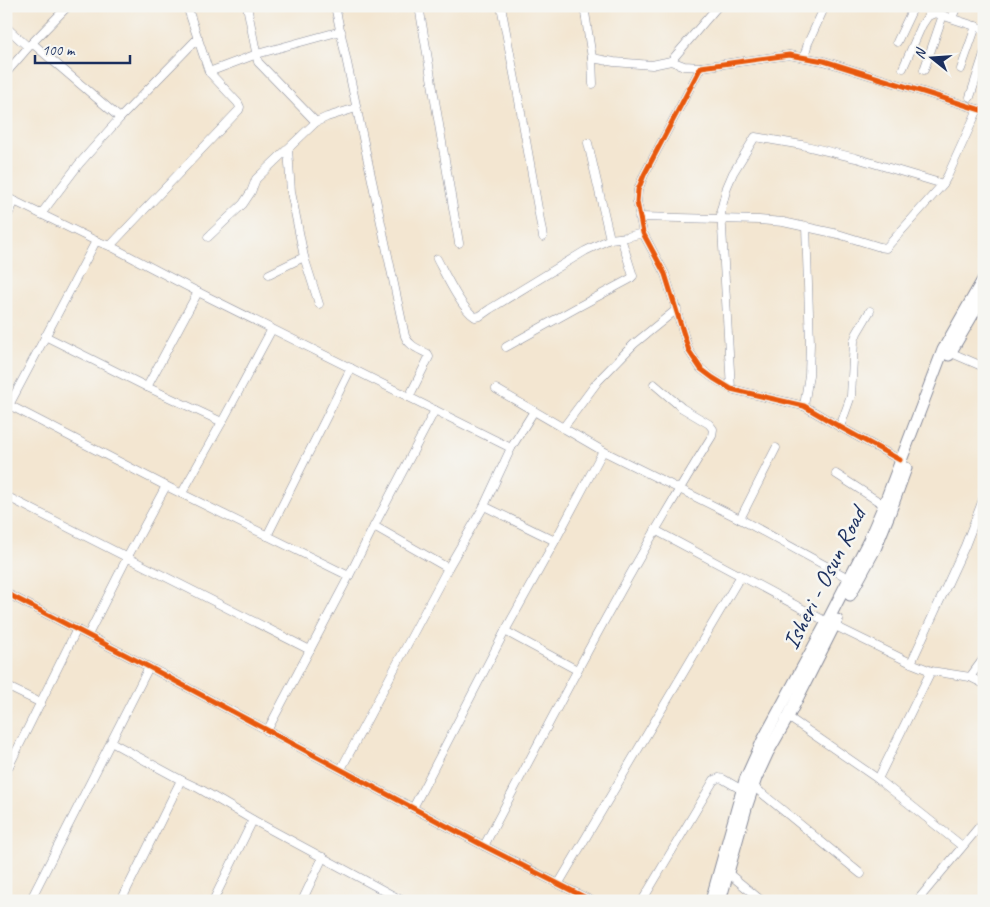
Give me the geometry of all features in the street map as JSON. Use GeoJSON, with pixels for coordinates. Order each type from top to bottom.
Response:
{"type":"FeatureCollection","features":[{"type":"Feature","properties":{"kind":"main road","name":"Isheri - Osun Road"},"geometry":{"type":"LineString","coordinates":[[711,901],[747,788],[745,780],[763,740],[831,624],[884,505],[900,460],[946,351],[984,278]]}},
{"type":"Feature","properties":{"kind":"main road"},"geometry":{"type":"LineString","coordinates":[[720,901],[747,788],[788,716],[831,624],[875,550],[907,465],[946,351],[984,295]]}},
{"type":"Feature","properties":{"kind":"street"},"geometry":{"type":"LineString","coordinates":[[6,73],[68,6]]}},
{"type":"Feature","properties":{"kind":"street"},"geometry":{"type":"LineString","coordinates":[[110,246],[240,107],[209,72],[187,6]]}},
{"type":"Feature","properties":{"kind":"street"},"geometry":{"type":"LineString","coordinates":[[247,6],[258,62],[316,122]]}},
{"type":"Feature","properties":{"kind":"street"},"geometry":{"type":"LineString","coordinates":[[336,6],[405,336],[410,344],[428,354],[429,357],[409,397]]}},
{"type":"Feature","properties":{"kind":"street"},"geometry":{"type":"LineString","coordinates":[[419,6],[459,243]]}},
{"type":"Feature","properties":{"kind":"street"},"geometry":{"type":"LineString","coordinates":[[501,6],[543,237]]}},
{"type":"Feature","properties":{"kind":"street"},"geometry":{"type":"LineString","coordinates":[[584,6],[592,58],[593,84]]}},
{"type":"Feature","properties":{"kind":"street"},"geometry":{"type":"LineString","coordinates":[[592,58],[652,65],[671,60],[718,6]]}},
{"type":"Feature","properties":{"kind":"street"},"geometry":{"type":"LineString","coordinates":[[804,57],[808,43],[826,6]]}},
{"type":"Feature","properties":{"kind":"street"},"geometry":{"type":"LineString","coordinates":[[896,42],[914,6]]}},
{"type":"Feature","properties":{"kind":"street"},"geometry":{"type":"LineString","coordinates":[[952,18],[957,6]]}},
{"type":"Feature","properties":{"kind":"street"},"geometry":{"type":"LineString","coordinates":[[903,68],[922,25],[928,16],[935,13],[980,28],[961,70]]}},
{"type":"Feature","properties":{"kind":"street"},"geometry":{"type":"LineString","coordinates":[[924,70],[943,16]]}},
{"type":"Feature","properties":{"kind":"street"},"geometry":{"type":"LineString","coordinates":[[6,27],[120,118]]}},
{"type":"Feature","properties":{"kind":"street"},"geometry":{"type":"LineString","coordinates":[[209,72],[257,54],[341,31]]}},
{"type":"Feature","properties":{"kind":"street"},"geometry":{"type":"LineString","coordinates":[[40,214],[79,164],[120,118],[198,38]]}},
{"type":"Feature","properties":{"kind":"street"},"geometry":{"type":"LineString","coordinates":[[970,97],[984,54]]}},
{"type":"Feature","properties":{"kind":"street"},"geometry":{"type":"LineString","coordinates":[[639,217],[783,222],[838,234],[880,248],[886,248],[943,184],[981,110],[824,61],[804,57],[789,55],[701,67],[684,66],[671,60]]}},
{"type":"Feature","properties":{"kind":"street"},"geometry":{"type":"LineString","coordinates":[[701,67],[644,175],[638,190],[637,202],[642,233],[665,274],[689,350],[701,369],[731,389],[804,406],[900,460]]}},
{"type":"Feature","properties":{"kind":"street"},"geometry":{"type":"LineString","coordinates":[[208,238],[243,204],[251,192],[256,178],[316,122],[356,108]]}},
{"type":"Feature","properties":{"kind":"street"},"geometry":{"type":"LineString","coordinates":[[731,389],[721,210],[733,173],[755,137],[802,145],[856,158],[943,184]]}},
{"type":"Feature","properties":{"kind":"street"},"geometry":{"type":"LineString","coordinates":[[588,143],[610,239]]}},
{"type":"Feature","properties":{"kind":"street"},"geometry":{"type":"LineString","coordinates":[[288,149],[291,192],[304,257],[319,304]]}},
{"type":"Feature","properties":{"kind":"street"},"geometry":{"type":"LineString","coordinates":[[6,196],[96,241],[110,246],[511,448]]}},
{"type":"Feature","properties":{"kind":"street"},"geometry":{"type":"LineString","coordinates":[[6,218],[15,201]]}},
{"type":"Feature","properties":{"kind":"street"},"geometry":{"type":"LineString","coordinates":[[804,406],[810,358],[806,226]]}},
{"type":"Feature","properties":{"kind":"street"},"geometry":{"type":"LineString","coordinates":[[437,258],[453,288],[470,314],[475,317],[480,316],[585,251],[610,239],[642,233]]}},
{"type":"Feature","properties":{"kind":"street"},"geometry":{"type":"LineString","coordinates":[[506,348],[630,279],[633,276],[621,238]]}},
{"type":"Feature","properties":{"kind":"street"},"geometry":{"type":"LineString","coordinates":[[96,241],[8,408],[349,576]]}},
{"type":"Feature","properties":{"kind":"street"},"geometry":{"type":"LineString","coordinates":[[270,274],[304,257]]}},
{"type":"Feature","properties":{"kind":"street"},"geometry":{"type":"LineString","coordinates":[[147,387],[198,292]]}},
{"type":"Feature","properties":{"kind":"street"},"geometry":{"type":"LineString","coordinates":[[563,428],[598,381],[634,344],[677,309]]}},
{"type":"Feature","properties":{"kind":"street"},"geometry":{"type":"LineString","coordinates":[[840,427],[851,396],[854,341],[870,311]]}},
{"type":"Feature","properties":{"kind":"street"},"geometry":{"type":"LineString","coordinates":[[182,493],[272,329]]}},
{"type":"Feature","properties":{"kind":"street"},"geometry":{"type":"LineString","coordinates":[[46,336],[222,422]]}},
{"type":"Feature","properties":{"kind":"street"},"geometry":{"type":"LineString","coordinates":[[946,351],[984,367]]}},
{"type":"Feature","properties":{"kind":"street"},"geometry":{"type":"LineString","coordinates":[[267,536],[351,368]]}},
{"type":"Feature","properties":{"kind":"street"},"geometry":{"type":"LineString","coordinates":[[484,846],[577,670],[679,488],[712,436],[713,429],[709,424],[682,408],[654,384]]}},
{"type":"Feature","properties":{"kind":"street"},"geometry":{"type":"LineString","coordinates":[[496,389],[603,450],[740,519],[850,579]]}},
{"type":"Feature","properties":{"kind":"street"},"geometry":{"type":"LineString","coordinates":[[268,731],[435,410]]}},
{"type":"Feature","properties":{"kind":"street"},"geometry":{"type":"LineString","coordinates":[[342,769],[448,568],[484,506],[511,448],[534,411]]}},
{"type":"Feature","properties":{"kind":"street"},"geometry":{"type":"LineString","coordinates":[[740,519],[776,448]]}},
{"type":"Feature","properties":{"kind":"street"},"geometry":{"type":"LineString","coordinates":[[413,808],[505,631],[556,541],[603,450]]}},
{"type":"Feature","properties":{"kind":"street"},"geometry":{"type":"LineString","coordinates":[[836,474],[884,505]]}},
{"type":"Feature","properties":{"kind":"street"},"geometry":{"type":"LineString","coordinates":[[88,635],[166,486]]}},
{"type":"Feature","properties":{"kind":"street"},"geometry":{"type":"LineString","coordinates":[[6,496],[310,650]]}},
{"type":"Feature","properties":{"kind":"street"},"geometry":{"type":"LineString","coordinates":[[911,663],[965,546],[984,497]]}},
{"type":"Feature","properties":{"kind":"street"},"geometry":{"type":"LineString","coordinates":[[484,506],[556,541]]}},
{"type":"Feature","properties":{"kind":"street"},"geometry":{"type":"LineString","coordinates":[[374,526],[448,568]]}},
{"type":"Feature","properties":{"kind":"street"},"geometry":{"type":"LineString","coordinates":[[655,530],[740,577],[911,663],[931,672],[970,677],[984,684]]}},
{"type":"Feature","properties":{"kind":"street"},"geometry":{"type":"LineString","coordinates":[[559,883],[740,577]]}},
{"type":"Feature","properties":{"kind":"street"},"geometry":{"type":"LineString","coordinates":[[6,594],[77,629],[484,846],[592,901]]}},
{"type":"Feature","properties":{"kind":"street"},"geometry":{"type":"LineString","coordinates":[[6,772],[77,629]]}},
{"type":"Feature","properties":{"kind":"street"},"geometry":{"type":"LineString","coordinates":[[505,631],[577,670]]}},
{"type":"Feature","properties":{"kind":"street"},"geometry":{"type":"LineString","coordinates":[[970,677],[984,658]]}},
{"type":"Feature","properties":{"kind":"street"},"geometry":{"type":"LineString","coordinates":[[30,901],[149,667]]}},
{"type":"Feature","properties":{"kind":"street"},"geometry":{"type":"LineString","coordinates":[[878,780],[931,672]]}},
{"type":"Feature","properties":{"kind":"street"},"geometry":{"type":"LineString","coordinates":[[6,686],[41,703]]}},
{"type":"Feature","properties":{"kind":"street"},"geometry":{"type":"LineString","coordinates":[[788,716],[878,780],[962,846]]}},
{"type":"Feature","properties":{"kind":"street"},"geometry":{"type":"LineString","coordinates":[[111,742],[323,857],[392,898],[403,901]]}},
{"type":"Feature","properties":{"kind":"street"},"geometry":{"type":"LineString","coordinates":[[642,901],[714,780],[718,778],[747,788],[861,874]]}},
{"type":"Feature","properties":{"kind":"street"},"geometry":{"type":"LineString","coordinates":[[121,901],[181,780]]}},
{"type":"Feature","properties":{"kind":"street"},"geometry":{"type":"LineString","coordinates":[[213,901],[253,820]]}},
{"type":"Feature","properties":{"kind":"street"},"geometry":{"type":"LineString","coordinates":[[917,901],[984,821]]}},
{"type":"Feature","properties":{"kind":"street"},"geometry":{"type":"LineString","coordinates":[[302,901],[323,857]]}},
{"type":"Feature","properties":{"kind":"street"},"geometry":{"type":"LineString","coordinates":[[728,873],[762,901]]}},
{"type":"Feature","properties":{"kind":"cycle path"},"geometry":{"type":"LineString","coordinates":[[900,460],[804,406],[731,389],[701,369],[689,351],[665,274],[643,233],[637,202],[638,190],[701,67],[789,55],[824,61],[984,111]]}},
{"type":"Feature","properties":{"kind":"cycle path"},"geometry":{"type":"LineString","coordinates":[[6,593],[484,846],[592,901]]}}]}
